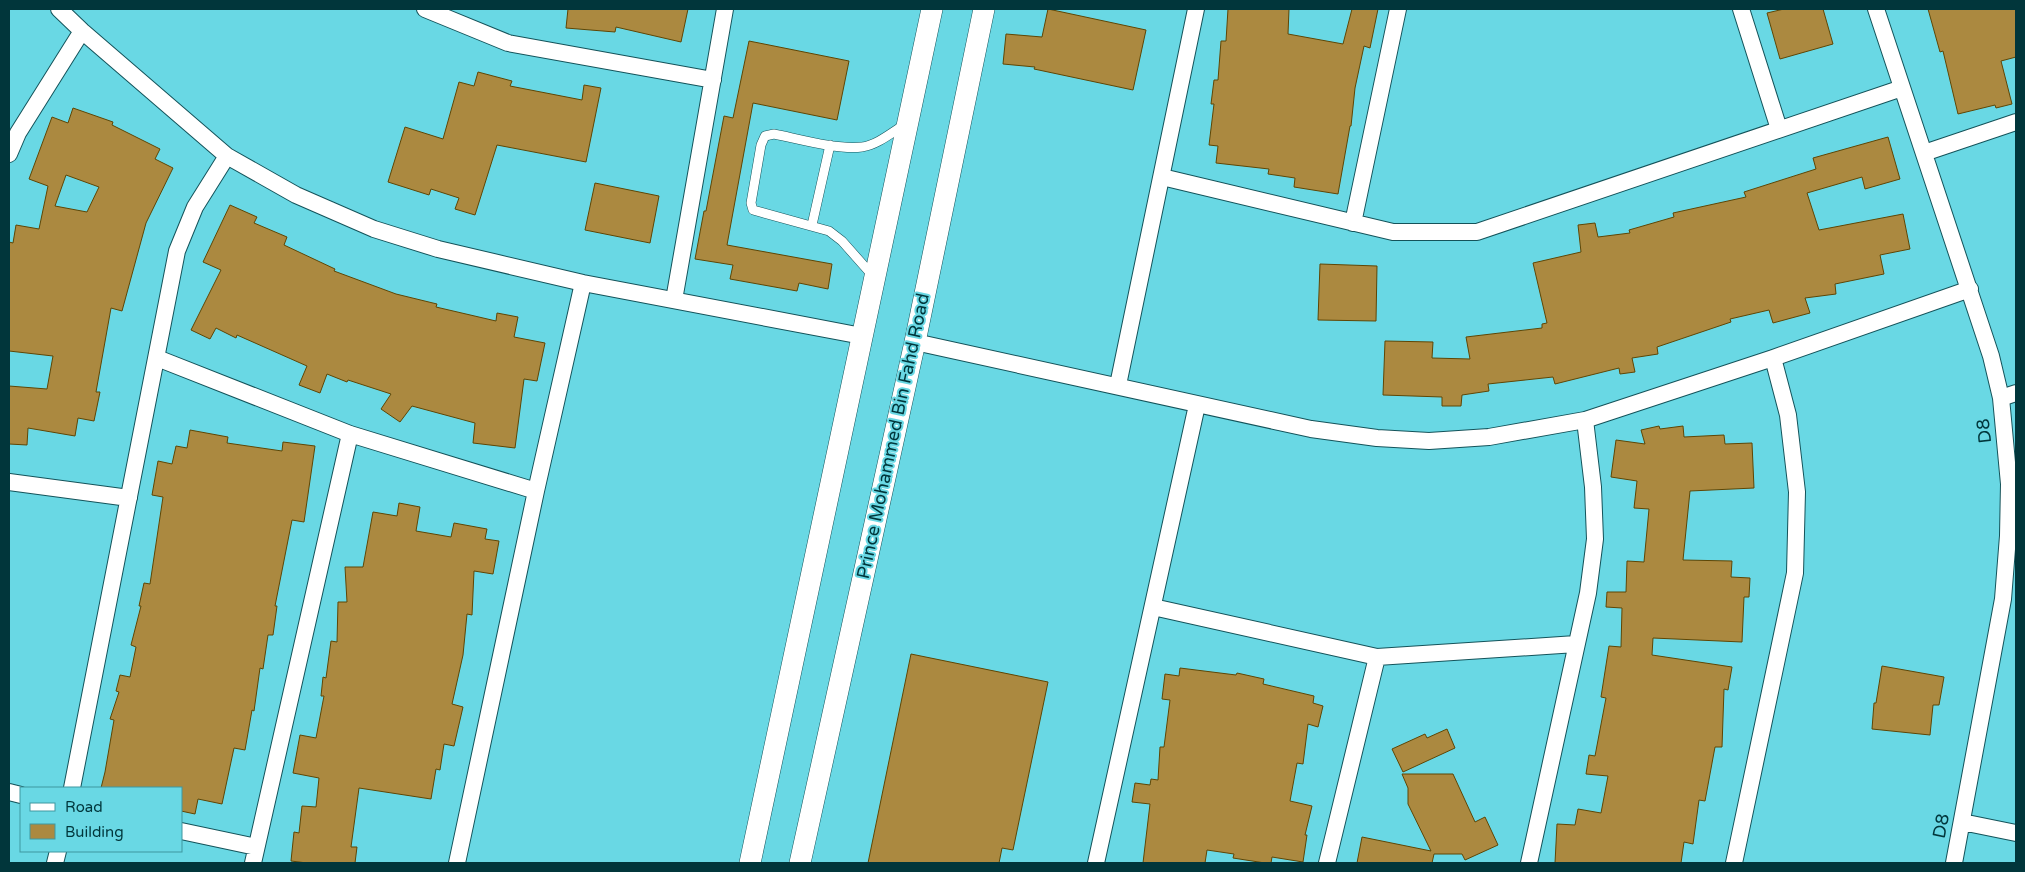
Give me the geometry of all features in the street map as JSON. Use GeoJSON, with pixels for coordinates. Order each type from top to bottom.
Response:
{"type":"FeatureCollection","features":[{"type":"Feature","properties":{"kind":"street"},"geometry":{"type":"LineString","coordinates":[[59,9],[227,156],[296,195],[374,229],[438,249],[583,283],[862,336]]}},
{"type":"Feature","properties":{"kind":"street"},"geometry":{"type":"LineString","coordinates":[[425,9],[508,43],[713,80]]}},
{"type":"Feature","properties":{"kind":"street"},"geometry":{"type":"LineString","coordinates":[[674,300],[725,9]]}},
{"type":"Feature","properties":{"kind":"street"},"geometry":{"type":"LineString","coordinates":[[750,863],[932,9]]}},
{"type":"Feature","properties":{"kind":"street","name":"Prince Mohammed Bin Fahd Road"},"geometry":{"type":"LineString","coordinates":[[800,863],[914,342],[984,9]]}},
{"type":"Feature","properties":{"kind":"street"},"geometry":{"type":"LineString","coordinates":[[1118,385],[1196,9]]}},
{"type":"Feature","properties":{"kind":"street"},"geometry":{"type":"LineString","coordinates":[[1352,223],[1398,9]]}},
{"type":"Feature","properties":{"kind":"street"},"geometry":{"type":"LineString","coordinates":[[1740,9],[1779,129]]}},
{"type":"Feature","properties":{"kind":"street","name":"D8"},"geometry":{"type":"LineString","coordinates":[[1876,9],[1991,356],[2008,396],[2008,536],[2003,599],[1954,863]]}},
{"type":"Feature","properties":{"kind":"street"},"geometry":{"type":"LineString","coordinates":[[9,154],[18,133],[82,31]]}},
{"type":"Feature","properties":{"kind":"street"},"geometry":{"type":"LineString","coordinates":[[1162,177],[1393,232],[1477,232],[1902,88]]}},
{"type":"Feature","properties":{"kind":"street"},"geometry":{"type":"LineString","coordinates":[[1924,153],[2016,122]]}},
{"type":"Feature","properties":{"kind":"street"},"geometry":{"type":"LineString","coordinates":[[72,787],[177,251],[195,207],[227,156]]}},
{"type":"Feature","properties":{"kind":"street"},"geometry":{"type":"LineString","coordinates":[[457,863],[536,491],[583,283]]}},
{"type":"Feature","properties":{"kind":"street"},"geometry":{"type":"LineString","coordinates":[[914,342],[1118,385],[1197,405],[1311,429],[1377,438],[1429,441],[1488,437],[1586,420],[1773,358],[1970,289]]}},
{"type":"Feature","properties":{"kind":"street"},"geometry":{"type":"LineString","coordinates":[[157,358],[350,434],[536,491]]}},
{"type":"Feature","properties":{"kind":"street"},"geometry":{"type":"LineString","coordinates":[[1734,863],[1795,572],[1797,492],[1788,415],[1773,358]]}},
{"type":"Feature","properties":{"kind":"street"},"geometry":{"type":"LineString","coordinates":[[1096,863],[1197,405]]}},
{"type":"Feature","properties":{"kind":"street"},"geometry":{"type":"LineString","coordinates":[[1529,863],[1588,592],[1595,539],[1593,487],[1586,420]]}},
{"type":"Feature","properties":{"kind":"street"},"geometry":{"type":"LineString","coordinates":[[182,830],[254,855],[350,434]]}},
{"type":"Feature","properties":{"kind":"street"},"geometry":{"type":"LineString","coordinates":[[9,482],[130,498]]}},
{"type":"Feature","properties":{"kind":"street"},"geometry":{"type":"LineString","coordinates":[[1153,607],[1377,656],[1576,644]]}},
{"type":"Feature","properties":{"kind":"street"},"geometry":{"type":"LineString","coordinates":[[1327,863],[1377,656]]}},
{"type":"Feature","properties":{"kind":"street"},"geometry":{"type":"LineString","coordinates":[[1962,822],[2016,833]]}},
{"type":"Feature","properties":{"kind":"lane"},"geometry":{"type":"LineString","coordinates":[[875,278],[842,241],[829,231],[812,225],[761,214],[753,210],[751,203],[761,145],[765,136],[774,134],[830,145],[863,147],[881,140],[908,123]]}},
{"type":"Feature","properties":{"kind":"lane"},"geometry":{"type":"LineString","coordinates":[[812,225],[830,145]]}},
{"type":"Feature","properties":{"kind":"building"},"geometry":{"type":"Polygon","coordinates":[[[568,9],[688,9],[681,42],[616,27],[615,32],[566,28],[568,9]]]}},
{"type":"Feature","properties":{"kind":"building"},"geometry":{"type":"Polygon","coordinates":[[[1048,9],[1146,30],[1133,90],[1034,69],[1035,67],[1003,64],[1006,34],[1042,37],[1048,9]]]}},
{"type":"Feature","properties":{"kind":"building"},"geometry":{"type":"Polygon","coordinates":[[[1228,9],[1289,9],[1288,34],[1343,44],[1352,9],[1378,9],[1370,48],[1364,46],[1355,88],[1351,126],[1338,194],[1294,187],[1295,178],[1268,174],[1269,169],[1216,163],[1218,146],[1209,145],[1214,104],[1211,104],[1214,80],[1218,80],[1221,41],[1226,41],[1228,9]]]}},
{"type":"Feature","properties":{"kind":"building"},"geometry":{"type":"Polygon","coordinates":[[[1784,9],[1823,9],[1833,44],[1780,59],[1767,13],[1784,9]]]}},
{"type":"Feature","properties":{"kind":"building"},"geometry":{"type":"Polygon","coordinates":[[[1928,9],[2016,9],[2016,57],[2001,61],[2012,104],[1996,108],[1995,105],[1958,114],[1943,51],[1940,52],[1928,9]]]}},
{"type":"Feature","properties":{"kind":"building"},"geometry":{"type":"Polygon","coordinates":[[[749,41],[849,61],[837,120],[753,103],[727,245],[832,264],[828,289],[799,283],[797,291],[730,279],[733,265],[695,259],[724,116],[733,118],[749,41]]]}},
{"type":"Feature","properties":{"kind":"building"},"geometry":{"type":"Polygon","coordinates":[[[478,72],[512,81],[510,86],[582,100],[584,85],[601,88],[586,162],[497,145],[475,215],[455,209],[459,198],[431,189],[429,195],[388,182],[405,127],[443,139],[459,82],[474,86],[478,72]]]}},
{"type":"Feature","properties":{"kind":"building"},"geometry":{"type":"Polygon","coordinates":[[[73,108],[113,122],[112,125],[160,149],[155,159],[173,168],[146,223],[122,311],[111,308],[96,392],[100,392],[94,421],[78,418],[75,436],[28,428],[27,445],[9,444],[9,386],[47,389],[53,356],[9,351],[9,242],[13,243],[16,225],[39,229],[48,186],[29,179],[52,117],[68,123],[73,108]],[[66,175],[55,206],[87,212],[99,187],[66,175]]]}},
{"type":"Feature","properties":{"kind":"building"},"geometry":{"type":"Polygon","coordinates":[[[1888,137],[1900,179],[1865,189],[1862,177],[1807,193],[1819,230],[1903,214],[1910,249],[1880,255],[1884,274],[1835,284],[1836,294],[1805,298],[1810,313],[1773,323],[1769,310],[1730,319],[1731,322],[1657,347],[1658,354],[1632,358],[1635,372],[1620,374],[1619,368],[1555,384],[1553,377],[1488,384],[1489,391],[1462,395],[1461,406],[1442,406],[1442,397],[1383,395],[1385,341],[1433,342],[1432,358],[1470,359],[1466,337],[1542,328],[1542,324],[1547,323],[1533,263],[1581,252],[1578,225],[1595,223],[1598,237],[1630,233],[1629,230],[1674,217],[1673,213],[1746,197],[1744,192],[1816,169],[1813,158],[1888,137]]]}},
{"type":"Feature","properties":{"kind":"building"},"geometry":{"type":"Polygon","coordinates":[[[595,183],[659,196],[650,243],[585,230],[595,183]]]}},
{"type":"Feature","properties":{"kind":"building"},"geometry":{"type":"Polygon","coordinates":[[[230,205],[257,217],[254,223],[287,237],[284,245],[335,269],[334,271],[396,294],[437,304],[436,307],[496,321],[497,313],[518,317],[514,337],[545,343],[537,381],[524,379],[515,448],[473,443],[475,423],[412,406],[400,422],[381,409],[391,394],[348,380],[347,382],[327,374],[320,393],[299,385],[307,366],[237,335],[236,338],[216,328],[210,339],[191,330],[221,270],[203,262],[230,205]]]}},
{"type":"Feature","properties":{"kind":"building"},"geometry":{"type":"Polygon","coordinates":[[[1320,264],[1377,266],[1376,321],[1318,320],[1320,264]]]}},
{"type":"Feature","properties":{"kind":"building"},"geometry":{"type":"Polygon","coordinates":[[[1659,426],[1660,429],[1683,426],[1684,437],[1724,435],[1725,444],[1752,443],[1754,488],[1690,491],[1683,560],[1732,561],[1731,577],[1750,578],[1749,597],[1744,597],[1742,642],[1653,638],[1652,655],[1732,667],[1728,690],[1724,689],[1722,747],[1715,747],[1705,801],[1699,800],[1693,844],[1684,842],[1681,863],[1555,863],[1557,824],[1575,825],[1578,809],[1601,813],[1608,776],[1586,774],[1589,755],[1595,756],[1606,698],[1601,697],[1609,646],[1621,647],[1622,608],[1606,607],[1607,592],[1626,592],[1627,561],[1644,562],[1649,509],[1634,508],[1637,481],[1611,477],[1616,440],[1645,444],[1641,430],[1659,426]]]}},
{"type":"Feature","properties":{"kind":"building"},"geometry":{"type":"Polygon","coordinates":[[[190,430],[228,437],[227,443],[282,451],[283,442],[315,446],[304,522],[292,520],[275,606],[277,606],[273,635],[268,635],[263,669],[260,668],[254,711],[252,710],[245,750],[234,748],[222,804],[198,799],[195,814],[182,811],[182,787],[101,787],[114,720],[110,719],[119,692],[116,691],[120,675],[130,677],[136,647],[131,645],[141,606],[139,606],[144,583],[150,584],[163,497],[152,495],[158,461],[172,464],[176,446],[187,448],[190,430]]]}},
{"type":"Feature","properties":{"kind":"building"},"geometry":{"type":"Polygon","coordinates":[[[399,503],[420,507],[416,531],[451,537],[454,523],[487,529],[485,539],[499,541],[493,574],[474,571],[472,615],[467,614],[463,655],[452,704],[463,707],[454,746],[444,744],[440,770],[436,769],[431,799],[359,788],[351,847],[357,847],[355,863],[291,861],[294,832],[299,833],[302,806],[316,807],[319,778],[293,773],[300,735],[316,738],[324,696],[321,696],[323,677],[326,678],[331,641],[337,642],[338,602],[347,602],[345,567],[363,567],[373,512],[397,516],[399,503]]]}},
{"type":"Feature","properties":{"kind":"building"},"geometry":{"type":"Polygon","coordinates":[[[911,654],[1048,682],[1013,850],[1002,848],[999,863],[868,863],[911,654]]]}},
{"type":"Feature","properties":{"kind":"building"},"geometry":{"type":"Polygon","coordinates":[[[1882,666],[1944,677],[1939,705],[1933,705],[1930,735],[1872,729],[1874,703],[1876,703],[1882,666]]]}},
{"type":"Feature","properties":{"kind":"building"},"geometry":{"type":"Polygon","coordinates":[[[1180,668],[1236,675],[1237,673],[1264,679],[1263,684],[1314,696],[1313,703],[1323,706],[1318,727],[1308,724],[1303,764],[1297,763],[1290,801],[1312,806],[1305,835],[1307,835],[1303,862],[1272,857],[1271,863],[1265,863],[1233,858],[1234,854],[1207,850],[1205,863],[1143,863],[1150,804],[1132,802],[1135,783],[1150,785],[1151,779],[1158,780],[1160,747],[1164,747],[1170,700],[1162,699],[1165,674],[1179,676],[1180,668]]]}},
{"type":"Feature","properties":{"kind":"building"},"geometry":{"type":"Polygon","coordinates":[[[1447,729],[1455,748],[1403,772],[1392,749],[1425,734],[1427,738],[1447,729]]]}},
{"type":"Feature","properties":{"kind":"building"},"geometry":{"type":"Polygon","coordinates":[[[1402,774],[1453,774],[1475,822],[1485,817],[1498,845],[1465,860],[1462,854],[1434,854],[1432,863],[1357,863],[1362,837],[1431,851],[1408,804],[1408,788],[1402,774]]]}}]}
